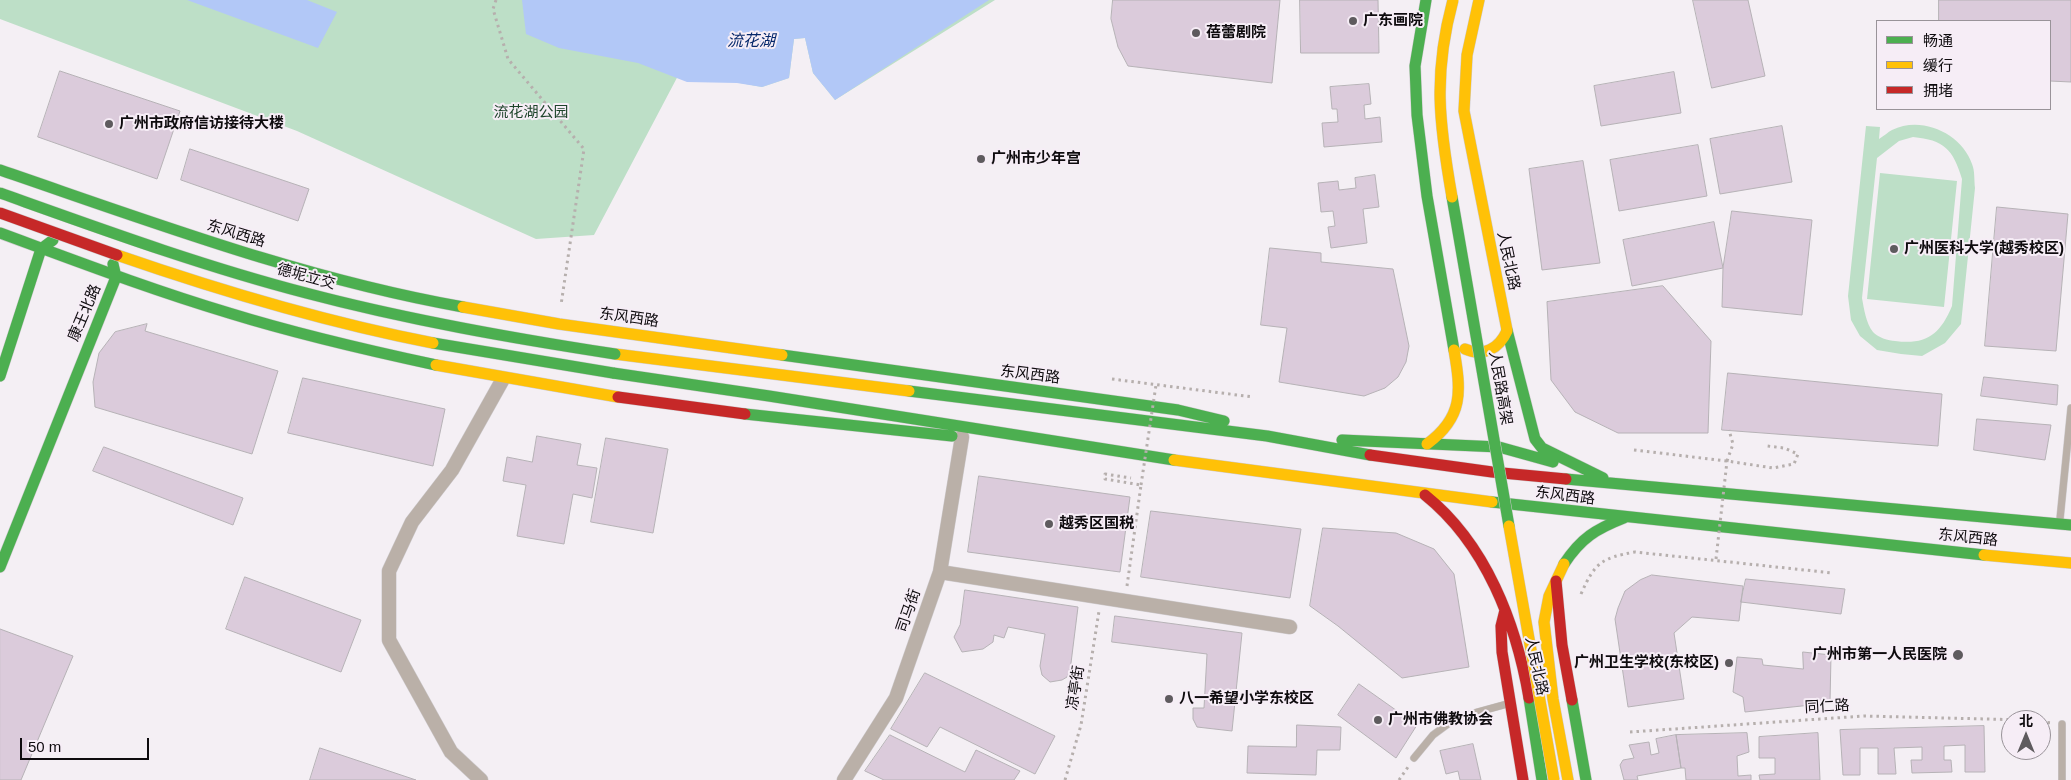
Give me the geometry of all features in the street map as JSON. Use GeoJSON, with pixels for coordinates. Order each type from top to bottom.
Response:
{"type":"FeatureCollection","features":[{"type":"Feature","properties":{"kind":"main road"},"geometry":{"type":"LineString","coordinates":[[1426,0],[1416,66],[1416,115],[1426,196],[1459,382],[1458,404],[1452,421],[1442,434],[1427,444]]}},
{"type":"Feature","properties":{"kind":"main road","name":"人民路高架"},"geometry":{"type":"LineString","coordinates":[[1452,0],[1440,59],[1438,108],[1554,780]]}},
{"type":"Feature","properties":{"kind":"main road","name":"人民北路"},"geometry":{"type":"LineString","coordinates":[[1479,0],[1466,53],[1463,90],[1464,111],[1507,331],[1535,439],[1542,448],[1553,455],[1612,482]]}},
{"type":"Feature","properties":{"kind":"main road","name":"东风西路"},"geometry":{"type":"LineString","coordinates":[[0,170],[276,262],[437,302],[559,324],[1178,410],[1229,422],[1267,436]]}},
{"type":"Feature","properties":{"kind":"main road","name":"德坭立交"},"geometry":{"type":"LineString","coordinates":[[0,193],[198,262],[306,293],[413,319],[614,354]]}},
{"type":"Feature","properties":{"kind":"main road"},"geometry":{"type":"LineString","coordinates":[[0,376],[41,249],[100,204]]}},
{"type":"Feature","properties":{"kind":"main road","name":"康王北路"},"geometry":{"type":"LineString","coordinates":[[0,567],[116,277],[100,204]]}},
{"type":"Feature","properties":{"kind":"main road","name":"东风西路"},"geometry":{"type":"LineString","coordinates":[[0,214],[175,275],[310,315],[451,346],[614,373],[773,395],[1058,444],[1425,495],[1624,518],[2071,562]]}},
{"type":"Feature","properties":{"kind":"main road","name":"东风西路"},"geometry":{"type":"LineString","coordinates":[[0,234],[116,277],[258,321],[352,346],[503,378],[687,407],[962,437],[1058,444]]}},
{"type":"Feature","properties":{"kind":"main road"},"geometry":{"type":"LineString","coordinates":[[258,321],[276,262]]}},
{"type":"Feature","properties":{"kind":"main road"},"geometry":{"type":"LineString","coordinates":[[1450,325],[1453,338],[1458,344],[1467,351],[1474,353],[1492,350],[1500,344],[1507,331]]}},
{"type":"Feature","properties":{"kind":"main road","name":"东风西路"},"geometry":{"type":"LineString","coordinates":[[614,354],[1267,436],[1415,462],[1511,474],[2065,525]]}},
{"type":"Feature","properties":{"kind":"main road"},"geometry":{"type":"LineString","coordinates":[[1267,436],[1483,445],[1517,450],[1612,482]]}},
{"type":"Feature","properties":{"kind":"main road","name":"人民北路"},"geometry":{"type":"LineString","coordinates":[[1425,495],[1446,510],[1466,534],[1483,562],[1514,631],[1521,659],[1542,780]]}},
{"type":"Feature","properties":{"kind":"main road","name":"人民北路"},"geometry":{"type":"LineString","coordinates":[[1568,780],[1549,672],[1545,631],[1546,604],[1556,580],[1571,553],[1588,535],[1602,526],[1624,518]]}},
{"type":"Feature","properties":{"kind":"main road"},"geometry":{"type":"LineString","coordinates":[[1556,580],[1562,645],[1586,780]]}},
{"type":"Feature","properties":{"kind":"main road"},"geometry":{"type":"LineString","coordinates":[[1523,780],[1502,652],[1501,626],[1505,610],[1546,604]]}},
{"type":"Feature","properties":{"kind":"street"},"geometry":{"type":"LineString","coordinates":[[481,780],[450,752],[388,640],[388,571],[412,522],[452,470],[503,378]]}},
{"type":"Feature","properties":{"kind":"street","name":"司马街"},"geometry":{"type":"LineString","coordinates":[[844,780],[896,698],[940,572],[962,437]]}},
{"type":"Feature","properties":{"kind":"street"},"geometry":{"type":"LineString","coordinates":[[940,572],[1290,627]]}},
{"type":"Feature","properties":{"kind":"lane"},"geometry":{"type":"LineString","coordinates":[[2065,525],[2071,408]]}},
{"type":"Feature","properties":{"kind":"lane"},"geometry":{"type":"LineString","coordinates":[[1414,758],[1433,735],[1456,718],[1510,703]]}},
{"type":"Feature","properties":{"kind":"lane"},"geometry":{"type":"LineString","coordinates":[[2062,724],[2062,780]]}},
{"type":"Feature","properties":{"kind":"path"},"geometry":{"type":"LineString","coordinates":[[496,0],[493,9],[508,59],[584,149],[559,324]]}},
{"type":"Feature","properties":{"kind":"path"},"geometry":{"type":"LineString","coordinates":[[1110,379],[1253,397]]}},
{"type":"Feature","properties":{"kind":"path"},"geometry":{"type":"LineString","coordinates":[[1125,602],[1156,385]]}},
{"type":"Feature","properties":{"kind":"path"},"geometry":{"type":"LineString","coordinates":[[1716,559],[1727,461],[1733,444],[1729,430]]}},
{"type":"Feature","properties":{"kind":"path"},"geometry":{"type":"LineString","coordinates":[[1634,450],[1773,468],[1794,464],[1798,454],[1784,448],[1767,446]]}},
{"type":"Feature","properties":{"kind":"path"},"geometry":{"type":"LineString","coordinates":[[1131,478],[1105,474],[1105,479],[1141,484]]}},
{"type":"Feature","properties":{"kind":"path"},"geometry":{"type":"LineString","coordinates":[[1581,594],[1589,575],[1609,556],[1635,552],[1716,559],[1833,573]]}},
{"type":"Feature","properties":{"kind":"path","name":"凉亭街"},"geometry":{"type":"LineString","coordinates":[[1065,780],[1081,726],[1102,598]]}},
{"type":"Feature","properties":{"kind":"path","name":"同仁路"},"geometry":{"type":"LineString","coordinates":[[1630,732],[1864,716],[2001,719]]}},
{"type":"Feature","properties":{"kind":"green space","name":"流花湖公园"},"geometry":{"type":"Polygon","coordinates":[[[0,0],[995,0],[835,100],[813,73],[805,38],[794,39],[789,78],[762,87],[680,72],[594,235],[536,239],[297,131],[0,19],[0,0]]]}},
{"type":"Feature","properties":{"kind":"green space"},"geometry":{"type":"Polygon","coordinates":[[[1866,126],[1880,127],[1879,139],[1892,130],[1904,126],[1928,126],[1940,130],[1960,144],[1967,153],[1974,173],[1975,188],[1961,324],[1945,343],[1922,356],[1877,350],[1860,336],[1851,320],[1848,296],[1866,126]],[[1913,137],[1899,141],[1877,158],[1862,298],[1867,320],[1873,332],[1880,337],[1892,341],[1915,341],[1931,336],[1942,324],[1952,306],[1962,179],[1951,153],[1940,144],[1924,138],[1913,137]]]}},
{"type":"Feature","properties":{"kind":"green space"},"geometry":{"type":"Polygon","coordinates":[[[1880,173],[1957,181],[1944,307],[1867,299],[1880,173]]]}},
{"type":"Feature","properties":{"kind":"water"},"geometry":{"type":"Polygon","coordinates":[[[187,0],[307,0],[337,12],[318,48],[187,0]]]}},
{"type":"Feature","properties":{"kind":"water","name":"流花湖"},"geometry":{"type":"Polygon","coordinates":[[[522,0],[989,0],[835,100],[813,73],[805,38],[794,39],[789,78],[762,87],[737,83],[687,82],[638,63],[559,48],[526,34],[522,0]]]}},
{"type":"Feature","properties":{"kind":"building","name":"蓓蕾剧院"},"geometry":{"type":"Polygon","coordinates":[[[1113,0],[1280,0],[1272,83],[1128,66],[1118,47],[1111,19],[1113,0]]]}},
{"type":"Feature","properties":{"kind":"building"},"geometry":{"type":"Polygon","coordinates":[[[1300,0],[1378,0],[1379,53],[1301,53],[1300,0]]]}},
{"type":"Feature","properties":{"kind":"building"},"geometry":{"type":"Polygon","coordinates":[[[1693,0],[1748,0],[1765,76],[1712,88],[1693,0]]]}},
{"type":"Feature","properties":{"kind":"building"},"geometry":{"type":"Polygon","coordinates":[[[1939,0],[2071,0],[2071,82],[2051,81],[2051,20],[1939,20],[1939,0]]]}},
{"type":"Feature","properties":{"kind":"building","name":"广州市政府信访接待大楼"},"geometry":{"type":"Polygon","coordinates":[[[60,71],[180,111],[157,179],[38,137],[60,71]]]}},
{"type":"Feature","properties":{"kind":"building"},"geometry":{"type":"Polygon","coordinates":[[[1674,72],[1681,113],[1601,126],[1594,86],[1674,72]]]}},
{"type":"Feature","properties":{"kind":"building"},"geometry":{"type":"Polygon","coordinates":[[[1369,84],[1371,104],[1364,105],[1365,119],[1380,117],[1382,142],[1324,147],[1322,123],[1338,122],[1337,109],[1332,109],[1330,87],[1369,84]]]}},
{"type":"Feature","properties":{"kind":"building"},"geometry":{"type":"Polygon","coordinates":[[[1782,126],[1792,182],[1720,194],[1710,139],[1782,126]]]}},
{"type":"Feature","properties":{"kind":"building"},"geometry":{"type":"Polygon","coordinates":[[[1698,145],[1707,196],[1619,211],[1610,160],[1698,145]]]}},
{"type":"Feature","properties":{"kind":"building"},"geometry":{"type":"Polygon","coordinates":[[[190,149],[309,189],[298,221],[181,180],[190,149]]]}},
{"type":"Feature","properties":{"kind":"building"},"geometry":{"type":"Polygon","coordinates":[[[1583,161],[1600,263],[1542,270],[1529,169],[1583,161]]]}},
{"type":"Feature","properties":{"kind":"building"},"geometry":{"type":"Polygon","coordinates":[[[1375,175],[1379,207],[1363,209],[1367,243],[1331,248],[1328,227],[1335,226],[1333,211],[1321,212],[1318,183],[1338,181],[1339,190],[1356,188],[1355,178],[1375,175]]]}},
{"type":"Feature","properties":{"kind":"building"},"geometry":{"type":"Polygon","coordinates":[[[1997,207],[2068,214],[2056,351],[1985,346],[1997,207]]]}},
{"type":"Feature","properties":{"kind":"building"},"geometry":{"type":"Polygon","coordinates":[[[1732,211],[1812,220],[1802,315],[1722,307],[1723,268],[1732,211]]]}},
{"type":"Feature","properties":{"kind":"building"},"geometry":{"type":"Polygon","coordinates":[[[1714,222],[1723,268],[1632,286],[1623,240],[1714,222]]]}},
{"type":"Feature","properties":{"kind":"building"},"geometry":{"type":"Polygon","coordinates":[[[1270,248],[1321,253],[1321,262],[1393,269],[1409,346],[1406,362],[1398,377],[1385,388],[1364,396],[1279,382],[1287,328],[1261,325],[1270,248]]]}},
{"type":"Feature","properties":{"kind":"building"},"geometry":{"type":"Polygon","coordinates":[[[1663,286],[1711,341],[1708,433],[1618,433],[1575,412],[1551,380],[1547,302],[1663,286]]]}},
{"type":"Feature","properties":{"kind":"building"},"geometry":{"type":"Polygon","coordinates":[[[147,324],[145,331],[278,371],[252,454],[95,407],[93,382],[99,353],[115,332],[147,324]]]}},
{"type":"Feature","properties":{"kind":"building"},"geometry":{"type":"Polygon","coordinates":[[[1728,373],[1942,394],[1938,446],[1722,430],[1728,373]]]}},
{"type":"Feature","properties":{"kind":"building"},"geometry":{"type":"Polygon","coordinates":[[[1984,377],[2058,385],[2057,405],[1981,396],[1984,377]]]}},
{"type":"Feature","properties":{"kind":"building"},"geometry":{"type":"Polygon","coordinates":[[[303,378],[445,409],[433,466],[288,433],[303,378]]]}},
{"type":"Feature","properties":{"kind":"building"},"geometry":{"type":"Polygon","coordinates":[[[1977,419],[2051,425],[2045,460],[1974,450],[1977,419]]]}},
{"type":"Feature","properties":{"kind":"building"},"geometry":{"type":"Polygon","coordinates":[[[537,436],[581,444],[577,465],[597,468],[592,498],[573,494],[564,544],[517,536],[526,485],[503,481],[507,457],[532,462],[537,436]]]}},
{"type":"Feature","properties":{"kind":"building"},"geometry":{"type":"Polygon","coordinates":[[[606,438],[668,449],[653,533],[591,522],[606,438]]]}},
{"type":"Feature","properties":{"kind":"building"},"geometry":{"type":"Polygon","coordinates":[[[104,447],[243,498],[233,525],[93,471],[104,447]]]}},
{"type":"Feature","properties":{"kind":"building","name":"越秀区国税"},"geometry":{"type":"Polygon","coordinates":[[[979,476],[1130,497],[1120,572],[968,552],[979,476]]]}},
{"type":"Feature","properties":{"kind":"building"},"geometry":{"type":"Polygon","coordinates":[[[1151,511],[1301,529],[1290,598],[1141,577],[1151,511]]]}},
{"type":"Feature","properties":{"kind":"building"},"geometry":{"type":"Polygon","coordinates":[[[1323,528],[1396,533],[1434,549],[1454,574],[1469,667],[1402,678],[1338,626],[1310,606],[1323,528]]]}},
{"type":"Feature","properties":{"kind":"building"},"geometry":{"type":"Polygon","coordinates":[[[1652,575],[1743,586],[1739,621],[1692,617],[1674,633],[1684,699],[1628,707],[1615,619],[1625,591],[1640,580],[1652,575]]]}},
{"type":"Feature","properties":{"kind":"building"},"geometry":{"type":"Polygon","coordinates":[[[245,577],[361,620],[341,672],[226,629],[245,577]]]}},
{"type":"Feature","properties":{"kind":"building"},"geometry":{"type":"Polygon","coordinates":[[[1746,579],[1845,589],[1841,614],[1741,602],[1746,579]]]}},
{"type":"Feature","properties":{"kind":"building"},"geometry":{"type":"Polygon","coordinates":[[[965,590],[1078,607],[1070,671],[1067,677],[1050,682],[1042,675],[1040,666],[1045,634],[1008,627],[1004,638],[994,635],[993,642],[983,649],[962,652],[954,637],[960,625],[965,590]]]}},
{"type":"Feature","properties":{"kind":"building"},"geometry":{"type":"Polygon","coordinates":[[[1115,616],[1242,633],[1232,731],[1197,727],[1193,719],[1193,708],[1204,708],[1207,654],[1112,642],[1115,616]]]}},
{"type":"Feature","properties":{"kind":"building"},"geometry":{"type":"Polygon","coordinates":[[[0,629],[73,656],[21,780],[0,780],[0,629]]]}},
{"type":"Feature","properties":{"kind":"building"},"geometry":{"type":"Polygon","coordinates":[[[1803,652],[1831,655],[1830,703],[1745,712],[1743,697],[1733,692],[1737,657],[1762,659],[1763,665],[1803,669],[1803,652]]]}},
{"type":"Feature","properties":{"kind":"building"},"geometry":{"type":"Polygon","coordinates":[[[925,673],[1055,736],[1035,774],[940,727],[927,747],[891,729],[925,673]]]}},
{"type":"Feature","properties":{"kind":"building","name":"广州市佛教协会"},"geometry":{"type":"Polygon","coordinates":[[[1359,684],[1417,725],[1396,758],[1338,715],[1359,684]]]}},
{"type":"Feature","properties":{"kind":"building"},"geometry":{"type":"Polygon","coordinates":[[[1297,725],[1341,727],[1340,750],[1317,750],[1316,775],[1247,773],[1248,746],[1296,747],[1297,725]]]}},
{"type":"Feature","properties":{"kind":"building"},"geometry":{"type":"Polygon","coordinates":[[[1984,726],[1985,772],[1965,772],[1965,745],[1944,746],[1944,760],[1951,760],[1952,772],[1912,773],[1911,760],[1922,760],[1922,747],[1894,748],[1896,774],[1878,774],[1878,748],[1860,748],[1860,775],[1843,775],[1840,730],[1984,726]]]}},
{"type":"Feature","properties":{"kind":"building"},"geometry":{"type":"Polygon","coordinates":[[[1747,733],[1749,752],[1737,756],[1738,776],[1751,775],[1751,780],[1686,780],[1685,768],[1681,768],[1676,735],[1747,733]]]}},
{"type":"Feature","properties":{"kind":"building"},"geometry":{"type":"Polygon","coordinates":[[[1818,733],[1820,780],[1760,780],[1759,775],[1775,774],[1775,758],[1759,758],[1759,737],[1818,733]]]}},
{"type":"Feature","properties":{"kind":"building"},"geometry":{"type":"Polygon","coordinates":[[[890,735],[965,772],[976,750],[1020,771],[1014,780],[884,780],[865,771],[890,735]]]}},
{"type":"Feature","properties":{"kind":"building"},"geometry":{"type":"Polygon","coordinates":[[[1676,735],[1681,768],[1637,776],[1638,780],[1624,780],[1620,765],[1623,760],[1634,758],[1629,745],[1649,742],[1651,755],[1659,753],[1656,739],[1676,735]]]}},
{"type":"Feature","properties":{"kind":"building"},"geometry":{"type":"Polygon","coordinates":[[[1473,744],[1481,780],[1460,780],[1458,771],[1446,774],[1440,751],[1473,744]]]}},
{"type":"Feature","properties":{"kind":"building"},"geometry":{"type":"Polygon","coordinates":[[[320,748],[416,780],[310,780],[320,748]]]}},
{"type":"Feature","properties":{"kind":"traffic: fast"},"geometry":{"type":"LineString","coordinates":[[1426,0],[1415,66],[1417,115],[1427,196],[1454,350]]}},
{"type":"Feature","properties":{"kind":"traffic: fast"},"geometry":{"type":"LineString","coordinates":[[0,170],[171,229],[287,265],[345,281],[463,307]]}},
{"type":"Feature","properties":{"kind":"traffic: fast"},"geometry":{"type":"LineString","coordinates":[[0,193],[190,259],[344,303],[460,328],[615,354]]}},
{"type":"Feature","properties":{"kind":"traffic: fast"},"geometry":{"type":"LineString","coordinates":[[1452,197],[1509,526]]}},
{"type":"Feature","properties":{"kind":"traffic: fast"},"geometry":{"type":"LineString","coordinates":[[0,233],[143,285],[229,313],[280,328],[436,365]]}},
{"type":"Feature","properties":{"kind":"traffic: fast"},"geometry":{"type":"LineString","coordinates":[[0,376],[41,249],[53,240]]}},
{"type":"Feature","properties":{"kind":"traffic: fast"},"geometry":{"type":"LineString","coordinates":[[0,567],[116,277],[113,264]]}},
{"type":"Feature","properties":{"kind":"traffic: fast"},"geometry":{"type":"LineString","coordinates":[[1507,330],[1535,439],[1542,448],[1603,478]]}},
{"type":"Feature","properties":{"kind":"traffic: fast"},"geometry":{"type":"LineString","coordinates":[[433,343],[613,373]]}},
{"type":"Feature","properties":{"kind":"traffic: fast"},"geometry":{"type":"LineString","coordinates":[[782,355],[1178,410],[1224,421]]}},
{"type":"Feature","properties":{"kind":"traffic: fast"},"geometry":{"type":"LineString","coordinates":[[613,373],[1174,460]]}},
{"type":"Feature","properties":{"kind":"traffic: fast"},"geometry":{"type":"LineString","coordinates":[[909,391],[1267,436],[1370,455]]}},
{"type":"Feature","properties":{"kind":"traffic: fast"},"geometry":{"type":"LineString","coordinates":[[745,414],[952,436]]}},
{"type":"Feature","properties":{"kind":"traffic: fast"},"geometry":{"type":"LineString","coordinates":[[1342,440],[1499,447],[1553,462]]}},
{"type":"Feature","properties":{"kind":"traffic: fast"},"geometry":{"type":"LineString","coordinates":[[1566,479],[2071,525]]}},
{"type":"Feature","properties":{"kind":"traffic: fast"},"geometry":{"type":"LineString","coordinates":[[1492,502],[1984,555]]}},
{"type":"Feature","properties":{"kind":"traffic: fast"},"geometry":{"type":"LineString","coordinates":[[1564,564],[1577,547],[1590,535],[1624,518]]}},
{"type":"Feature","properties":{"kind":"traffic: fast"},"geometry":{"type":"LineString","coordinates":[[1529,698],[1542,780]]}},
{"type":"Feature","properties":{"kind":"traffic: fast"},"geometry":{"type":"LineString","coordinates":[[1572,700],[1586,780]]}},
{"type":"Feature","properties":{"kind":"traffic: slow"},"geometry":{"type":"LineString","coordinates":[[1452,197],[1441,122],[1440,75],[1453,0]]}},
{"type":"Feature","properties":{"kind":"traffic: slow"},"geometry":{"type":"LineString","coordinates":[[1479,0],[1467,55],[1464,111],[1507,330]]}},
{"type":"Feature","properties":{"kind":"traffic: slow"},"geometry":{"type":"LineString","coordinates":[[117,255],[274,305],[393,335],[433,343]]}},
{"type":"Feature","properties":{"kind":"traffic: slow"},"geometry":{"type":"LineString","coordinates":[[463,307],[559,324],[782,355]]}},
{"type":"Feature","properties":{"kind":"traffic: slow"},"geometry":{"type":"LineString","coordinates":[[1465,349],[1478,352],[1490,350],[1500,343],[1507,331]]}},
{"type":"Feature","properties":{"kind":"traffic: slow"},"geometry":{"type":"LineString","coordinates":[[1427,444],[1448,424],[1454,413],[1458,391],[1454,350]]}},
{"type":"Feature","properties":{"kind":"traffic: slow"},"geometry":{"type":"LineString","coordinates":[[615,354],[909,391]]}},
{"type":"Feature","properties":{"kind":"traffic: slow"},"geometry":{"type":"LineString","coordinates":[[436,365],[618,397]]}},
{"type":"Feature","properties":{"kind":"traffic: slow"},"geometry":{"type":"LineString","coordinates":[[1174,460],[1492,502]]}},
{"type":"Feature","properties":{"kind":"traffic: slow"},"geometry":{"type":"LineString","coordinates":[[1509,526],[1554,780]]}},
{"type":"Feature","properties":{"kind":"traffic: slow"},"geometry":{"type":"LineString","coordinates":[[1984,555],[2071,563]]}},
{"type":"Feature","properties":{"kind":"traffic: slow"},"geometry":{"type":"LineString","coordinates":[[1564,564],[1549,596],[1544,622],[1553,699],[1568,780]]}},
{"type":"Feature","properties":{"kind":"traffic: jam"},"geometry":{"type":"LineString","coordinates":[[0,213],[117,255]]}},
{"type":"Feature","properties":{"kind":"traffic: jam"},"geometry":{"type":"LineString","coordinates":[[618,397],[745,414]]}},
{"type":"Feature","properties":{"kind":"traffic: jam"},"geometry":{"type":"LineString","coordinates":[[1370,455],[1492,472],[1566,479]]}},
{"type":"Feature","properties":{"kind":"traffic: jam"},"geometry":{"type":"LineString","coordinates":[[1425,495],[1465,537],[1495,587],[1516,642],[1529,698]]}},
{"type":"Feature","properties":{"kind":"traffic: jam"},"geometry":{"type":"LineString","coordinates":[[1556,581],[1562,645],[1572,700]]}},
{"type":"Feature","properties":{"kind":"traffic: jam"},"geometry":{"type":"LineString","coordinates":[[1505,610],[1501,626],[1502,652],[1523,780]]}},
{"type":"Feature","properties":{"kind":"place","name":"广东画院"},"geometry":{"type":"Point","coordinates":[1353,21]}},
{"type":"Feature","properties":{"kind":"place","name":"蓓蕾剧院"},"geometry":{"type":"Point","coordinates":[1196,33]}},
{"type":"Feature","properties":{"kind":"place","name":"广州市政府信访接待大楼"},"geometry":{"type":"Point","coordinates":[109,124]}},
{"type":"Feature","properties":{"kind":"place","name":"广州市少年宫"},"geometry":{"type":"Point","coordinates":[981,159]}},
{"type":"Feature","properties":{"kind":"place","name":"广州医科大学(越秀校区)"},"geometry":{"type":"Point","coordinates":[1894,249]}},
{"type":"Feature","properties":{"kind":"place","name":"越秀区国税"},"geometry":{"type":"Point","coordinates":[1049,524]}},
{"type":"Feature","properties":{"kind":"place","name":"广州市第一人民医院"},"geometry":{"type":"Point","coordinates":[1958,655]}},
{"type":"Feature","properties":{"kind":"place","name":"广州卫生学校(东校区)"},"geometry":{"type":"Point","coordinates":[1729,663]}},
{"type":"Feature","properties":{"kind":"place","name":"八一希望小学东校区"},"geometry":{"type":"Point","coordinates":[1169,699]}},
{"type":"Feature","properties":{"kind":"place","name":"广州市佛教协会"},"geometry":{"type":"Point","coordinates":[1378,720]}}]}
